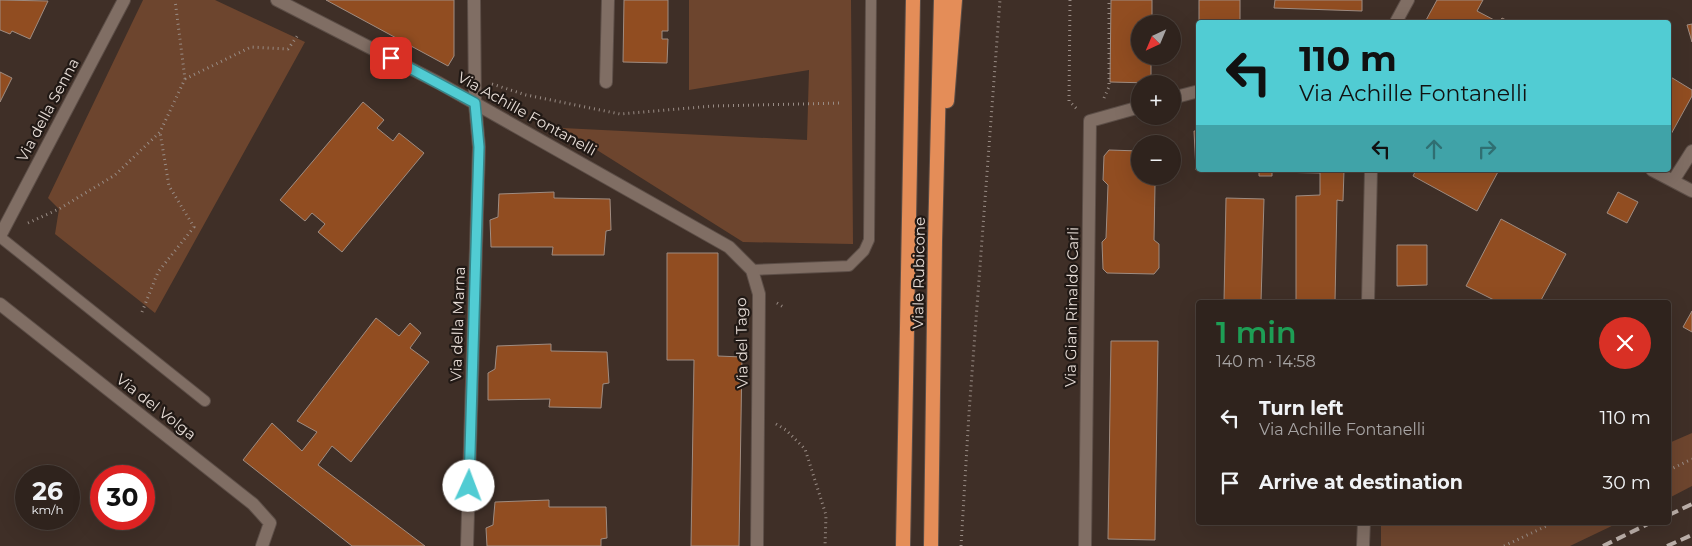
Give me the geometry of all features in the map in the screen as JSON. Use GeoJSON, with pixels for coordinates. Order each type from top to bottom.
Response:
{"type":"FeatureCollection","features":[{"type":"Feature","properties":{"kind":"highway","name":"Viale Rubicone"},"geometry":{"type":"LineString","coordinates":[[903,546],[913,0]]}},
{"type":"Feature","properties":{"kind":"highway","name":"Viale Rubicone"},"geometry":{"type":"LineString","coordinates":[[931,546],[935,241],[941,0]]}},
{"type":"Feature","properties":{"kind":"highway"},"geometry":{"type":"LineString","coordinates":[[935,241],[956,0]]}},
{"type":"Feature","properties":{"kind":"street","name":"Via della Senna"},"geometry":{"type":"LineString","coordinates":[[0,236],[124,0]]}},
{"type":"Feature","properties":{"kind":"street","name":"Via Achille Fontanelli"},"geometry":{"type":"LineString","coordinates":[[277,0],[439,83],[730,247],[752,270]]}},
{"type":"Feature","properties":{"kind":"street","name":"Via della Marna"},"geometry":{"type":"LineString","coordinates":[[467,546],[479,147],[475,103],[474,0]]}},
{"type":"Feature","properties":{"kind":"street"},"geometry":{"type":"LineString","coordinates":[[606,82],[608,0]]}},
{"type":"Feature","properties":{"kind":"street"},"geometry":{"type":"LineString","coordinates":[[1397,20],[1408,0]]}},
{"type":"Feature","properties":{"kind":"street"},"geometry":{"type":"LineString","coordinates":[[1181,96],[1196,92]]}},
{"type":"Feature","properties":{"kind":"street"},"geometry":{"type":"LineString","coordinates":[[1090,121],[1131,110]]}},
{"type":"Feature","properties":{"kind":"street","name":"Via Gian Rinaldo Carli"},"geometry":{"type":"LineString","coordinates":[[1085,546],[1090,121]]}},
{"type":"Feature","properties":{"kind":"street"},"geometry":{"type":"LineString","coordinates":[[1673,181],[1692,151]]}},
{"type":"Feature","properties":{"kind":"street"},"geometry":{"type":"LineString","coordinates":[[1368,300],[1371,172]]}},
{"type":"Feature","properties":{"kind":"street"},"geometry":{"type":"LineString","coordinates":[[1656,172],[1692,191]]}},
{"type":"Feature","properties":{"kind":"street","name":"Via del Tago"},"geometry":{"type":"LineString","coordinates":[[752,270],[759,294],[757,546]]}},
{"type":"Feature","properties":{"kind":"street","name":"Via del Volga"},"geometry":{"type":"LineString","coordinates":[[0,304],[253,504],[270,523],[262,546]]}},
{"type":"Feature","properties":{"kind":"street"},"geometry":{"type":"LineString","coordinates":[[1363,546],[1364,525]]}},
{"type":"Feature","properties":{"kind":"lane"},"geometry":{"type":"LineString","coordinates":[[752,270],[849,266],[864,252],[869,240],[871,0]]}},
{"type":"Feature","properties":{"kind":"lane"},"geometry":{"type":"LineString","coordinates":[[0,236],[204,400]]}},
{"type":"Feature","properties":{"kind":"path"},"geometry":{"type":"LineString","coordinates":[[25,225],[59,209],[115,175],[160,132],[185,79],[175,0]]}},
{"type":"Feature","properties":{"kind":"path"},"geometry":{"type":"LineString","coordinates":[[961,546],[968,413],[1000,0]]}},
{"type":"Feature","properties":{"kind":"path"},"geometry":{"type":"LineString","coordinates":[[1070,0],[1069,102],[1090,121],[1108,90],[1109,0]]}},
{"type":"Feature","properties":{"kind":"path"},"geometry":{"type":"LineString","coordinates":[[185,79],[252,47],[288,49],[298,35]]}},
{"type":"Feature","properties":{"kind":"path"},"geometry":{"type":"LineString","coordinates":[[489,83],[526,95],[620,114],[712,106],[843,103]]}},
{"type":"Feature","properties":{"kind":"path"},"geometry":{"type":"LineString","coordinates":[[142,312],[158,272],[194,226],[169,186],[160,132]]}},
{"type":"Feature","properties":{"kind":"path"},"geometry":{"type":"LineString","coordinates":[[772,422],[786,430],[805,449],[826,515],[825,546]]}},
{"type":"Feature","properties":{"kind":"path"},"geometry":{"type":"LineString","coordinates":[[1671,469],[1692,459]]}},
{"type":"Feature","properties":{"kind":"path"},"geometry":{"type":"LineString","coordinates":[[1504,546],[1549,525]]}},
{"type":"Feature","properties":{"kind":"shaded area"},"geometry":{"type":"Polygon","coordinates":[[[143,0],[215,0],[305,42],[155,313],[55,234],[59,209],[48,198],[143,0]]]}},
{"type":"Feature","properties":{"kind":"shaded area"},"geometry":{"type":"Polygon","coordinates":[[[689,0],[851,0],[853,244],[743,242],[562,128],[807,140],[809,70],[689,90],[689,0]]]}},
{"type":"Feature","properties":{"kind":"shaded area"},"geometry":{"type":"Polygon","coordinates":[[[1692,433],[1692,486],[1671,497],[1671,442],[1692,433]]]}},
{"type":"Feature","properties":{"kind":"shaded area"},"geometry":{"type":"Polygon","coordinates":[[[1381,525],[1614,525],[1570,546],[1381,546],[1381,525]]]}},
{"type":"Feature","properties":{"kind":"building"},"geometry":{"type":"Polygon","coordinates":[[[0,0],[48,1],[30,39],[12,31],[10,34],[0,30],[0,0]]]}},
{"type":"Feature","properties":{"kind":"building"},"geometry":{"type":"Polygon","coordinates":[[[326,0],[454,0],[454,56],[448,66],[326,0]]]}},
{"type":"Feature","properties":{"kind":"building"},"geometry":{"type":"Polygon","coordinates":[[[624,0],[668,0],[668,31],[662,31],[662,39],[668,39],[667,63],[623,62],[624,0]]]}},
{"type":"Feature","properties":{"kind":"building"},"geometry":{"type":"Polygon","coordinates":[[[1111,0],[1152,0],[1152,15],[1131,15],[1131,65],[1151,65],[1151,75],[1131,75],[1131,83],[1110,82],[1111,0]]]}},
{"type":"Feature","properties":{"kind":"building"},"geometry":{"type":"Polygon","coordinates":[[[1199,0],[1240,0],[1240,20],[1199,20],[1199,0]]]}},
{"type":"Feature","properties":{"kind":"building"},"geometry":{"type":"Polygon","coordinates":[[[1275,0],[1362,0],[1362,11],[1274,8],[1275,0]]]}},
{"type":"Feature","properties":{"kind":"building"},"geometry":{"type":"Polygon","coordinates":[[[1437,0],[1483,0],[1477,11],[1494,20],[1426,20],[1437,0]]]}},
{"type":"Feature","properties":{"kind":"building"},"geometry":{"type":"Polygon","coordinates":[[[1692,24],[1692,42],[1687,25],[1692,24]]]}},
{"type":"Feature","properties":{"kind":"building"},"geometry":{"type":"Polygon","coordinates":[[[0,72],[12,78],[0,102],[0,72]]]}},
{"type":"Feature","properties":{"kind":"building"},"geometry":{"type":"Polygon","coordinates":[[[1671,77],[1692,90],[1692,96],[1671,134],[1671,77]]]}},
{"type":"Feature","properties":{"kind":"building"},"geometry":{"type":"Polygon","coordinates":[[[363,102],[384,120],[377,128],[393,141],[399,133],[424,153],[342,252],[318,232],[325,224],[312,213],[305,221],[280,200],[363,102]]]}},
{"type":"Feature","properties":{"kind":"building"},"geometry":{"type":"Polygon","coordinates":[[[1194,131],[1196,131],[1196,170],[1194,131]]]}},
{"type":"Feature","properties":{"kind":"building"},"geometry":{"type":"Polygon","coordinates":[[[1109,150],[1131,151],[1131,185],[1156,185],[1154,240],[1159,244],[1159,268],[1154,274],[1107,273],[1103,269],[1102,242],[1106,238],[1108,185],[1103,180],[1104,156],[1109,150]]]}},
{"type":"Feature","properties":{"kind":"building"},"geometry":{"type":"Polygon","coordinates":[[[1259,172],[1272,172],[1272,176],[1259,176],[1259,172]]]}},
{"type":"Feature","properties":{"kind":"building"},"geometry":{"type":"Polygon","coordinates":[[[1272,172],[1344,172],[1343,201],[1337,200],[1335,300],[1296,300],[1296,196],[1320,195],[1320,173],[1272,172]]]}},
{"type":"Feature","properties":{"kind":"building"},"geometry":{"type":"Polygon","coordinates":[[[1415,172],[1498,172],[1477,211],[1413,176],[1415,172]]]}},
{"type":"Feature","properties":{"kind":"building"},"geometry":{"type":"Polygon","coordinates":[[[554,192],[554,198],[610,199],[611,230],[606,231],[604,255],[552,255],[553,247],[491,247],[490,220],[498,217],[499,194],[554,192]]]}},
{"type":"Feature","properties":{"kind":"building"},"geometry":{"type":"Polygon","coordinates":[[[1618,192],[1638,202],[1627,223],[1607,213],[1618,192]]]}},
{"type":"Feature","properties":{"kind":"building"},"geometry":{"type":"Polygon","coordinates":[[[1226,198],[1264,199],[1261,300],[1224,300],[1226,198]]]}},
{"type":"Feature","properties":{"kind":"building"},"geometry":{"type":"Polygon","coordinates":[[[1501,219],[1566,254],[1541,300],[1494,300],[1466,286],[1501,219]]]}},
{"type":"Feature","properties":{"kind":"building"},"geometry":{"type":"Polygon","coordinates":[[[1397,245],[1427,245],[1427,285],[1397,286],[1397,245]]]}},
{"type":"Feature","properties":{"kind":"building"},"geometry":{"type":"Polygon","coordinates":[[[667,253],[718,253],[718,356],[742,357],[739,546],[691,546],[694,360],[667,360],[667,253]]]}},
{"type":"Feature","properties":{"kind":"building"},"geometry":{"type":"Polygon","coordinates":[[[1692,311],[1692,332],[1683,327],[1692,311]]]}},
{"type":"Feature","properties":{"kind":"building"},"geometry":{"type":"Polygon","coordinates":[[[376,318],[399,336],[410,323],[421,333],[410,348],[429,362],[351,462],[332,446],[318,465],[425,546],[352,546],[243,460],[272,423],[302,451],[317,432],[297,421],[376,318]]]}},
{"type":"Feature","properties":{"kind":"building"},"geometry":{"type":"Polygon","coordinates":[[[1111,341],[1158,341],[1155,540],[1108,539],[1111,341]]]}},
{"type":"Feature","properties":{"kind":"building"},"geometry":{"type":"Polygon","coordinates":[[[551,344],[551,351],[607,352],[609,383],[603,384],[601,408],[549,407],[550,399],[488,400],[488,373],[495,369],[497,346],[551,344]]]}},
{"type":"Feature","properties":{"kind":"building"},"geometry":{"type":"Polygon","coordinates":[[[549,500],[549,507],[606,507],[607,538],[601,539],[601,546],[487,546],[486,528],[493,525],[495,502],[549,500]]]}},
{"type":"Feature","properties":{"kind":"railway"},"geometry":{"type":"LineString","coordinates":[[1671,514],[1692,504]]}},
{"type":"Feature","properties":{"kind":"railway"},"geometry":{"type":"LineString","coordinates":[[1603,546],[1646,525]]}},
{"type":"Feature","properties":{"kind":"railway"},"geometry":{"type":"LineString","coordinates":[[1667,546],[1692,535]]}},
{"type":"Feature","properties":{"kind":"route"},"geometry":{"type":"LineString","coordinates":[[391,58],[475,103],[479,147],[469,486]]}}]}
